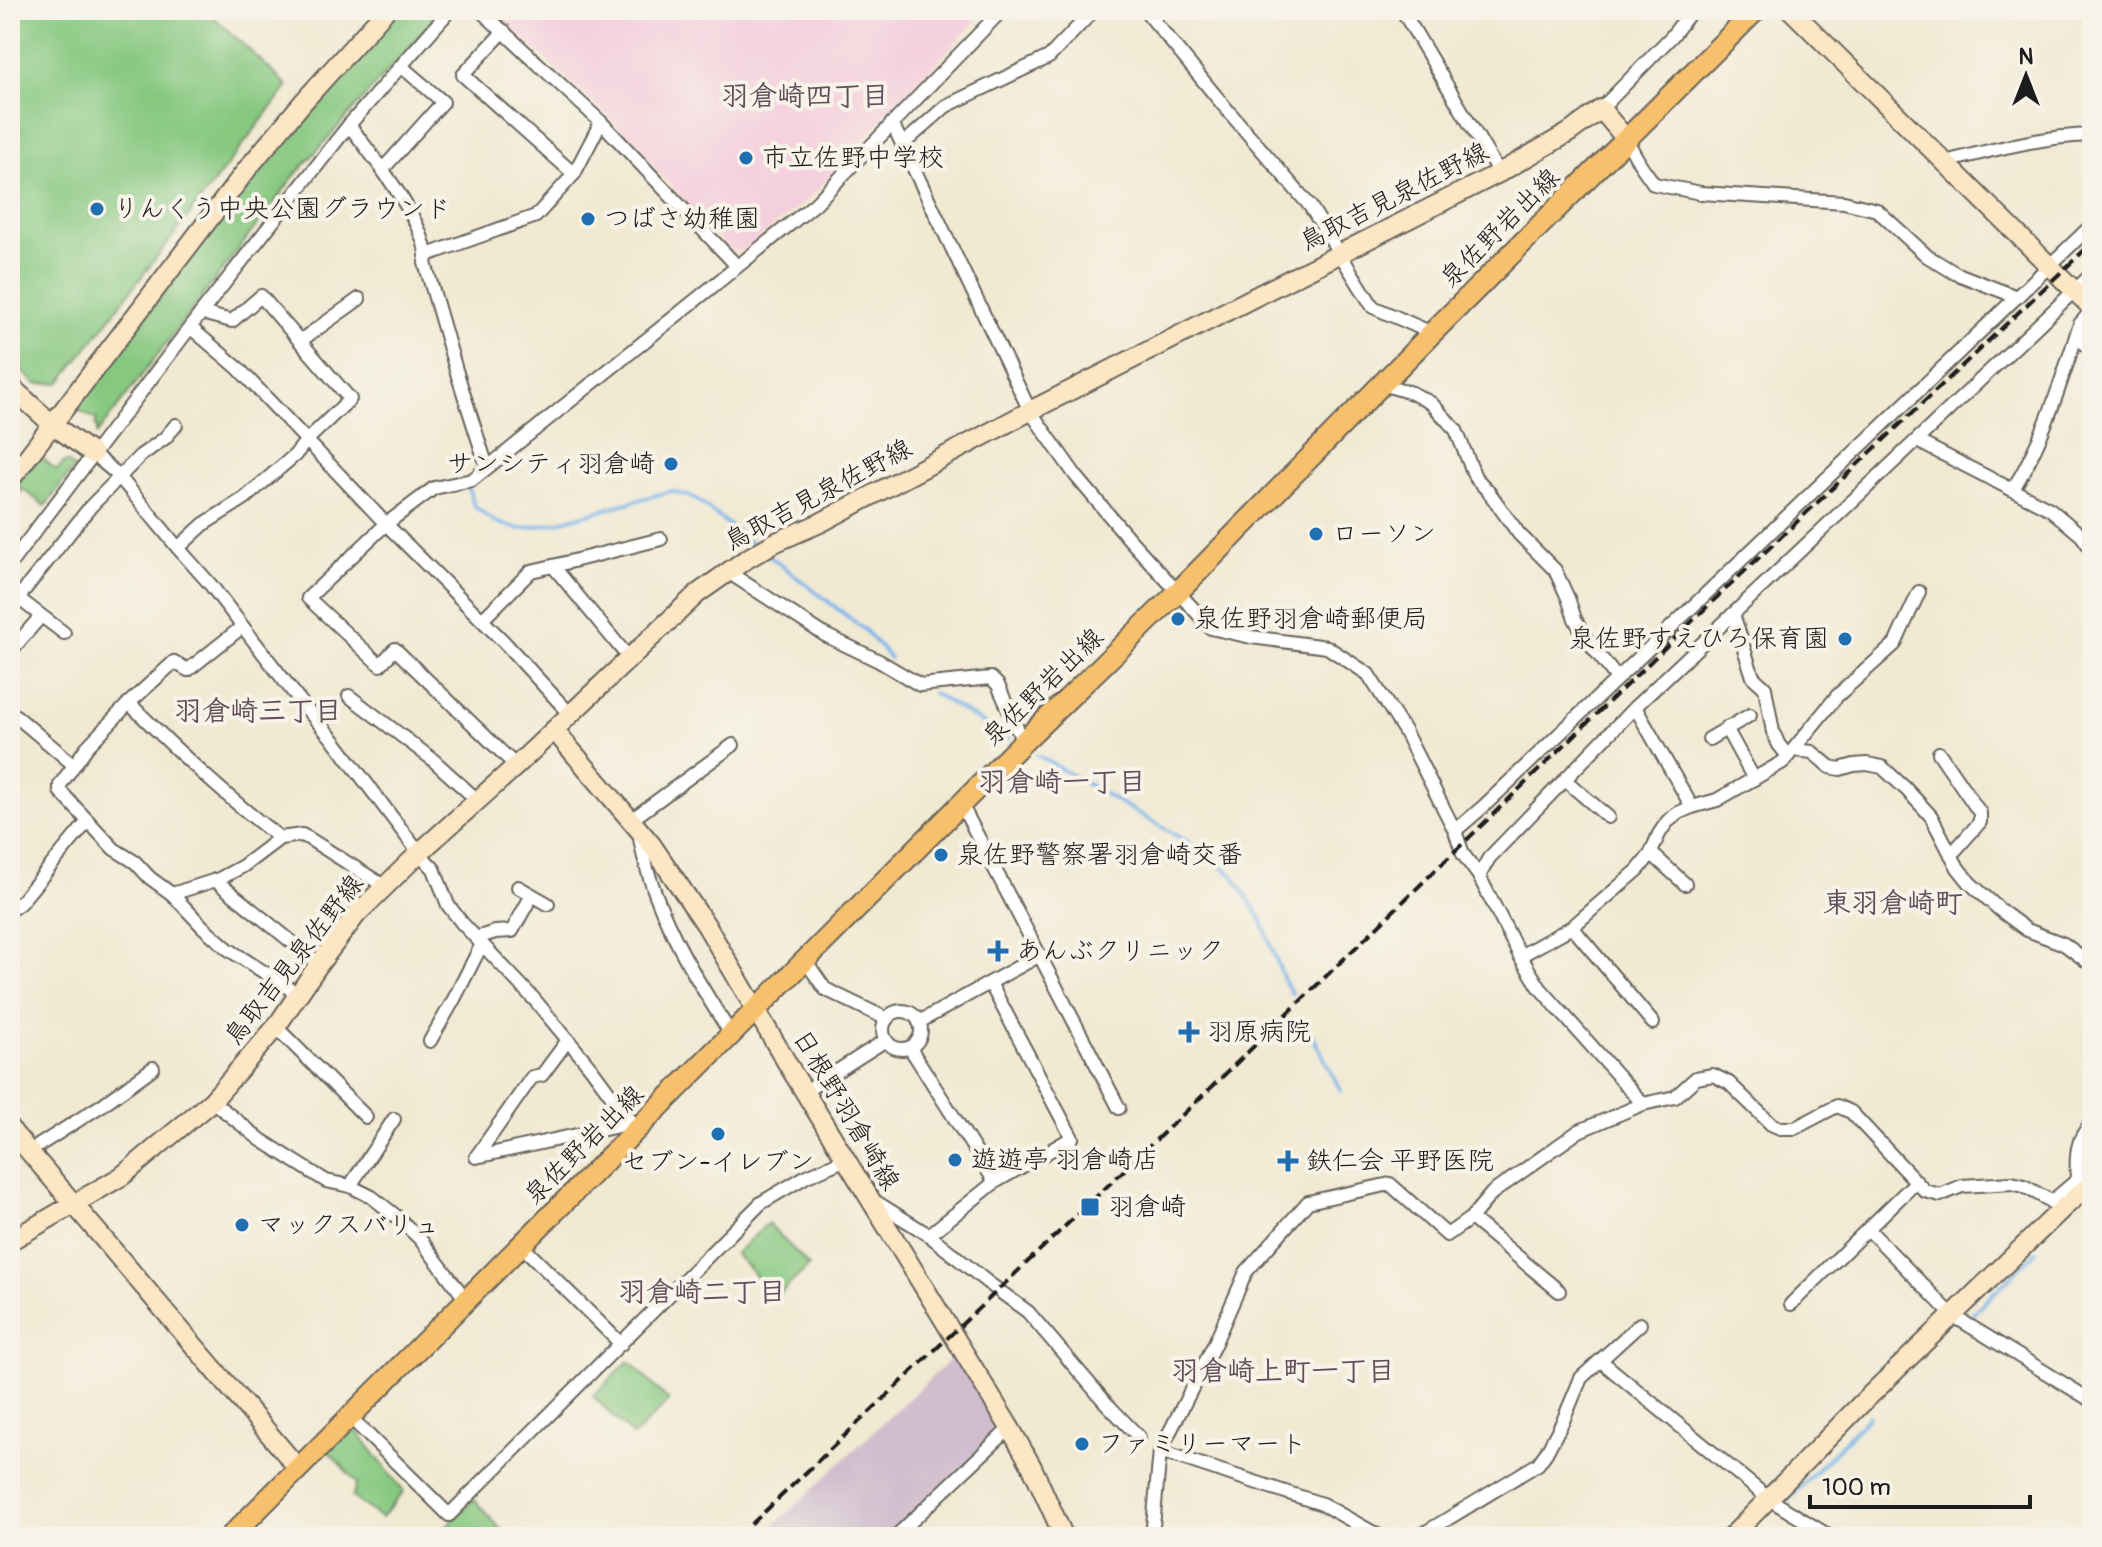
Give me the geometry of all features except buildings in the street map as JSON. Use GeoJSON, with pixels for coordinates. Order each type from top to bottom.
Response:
{"type":"FeatureCollection","features":[{"type":"Feature","properties":{"kind":"main road"},"geometry":{"type":"LineString","coordinates":[[10,480],[248,168],[386,10]]}},
{"type":"Feature","properties":{"kind":"main road","name":"泉佐野岩出線"},"geometry":{"type":"LineString","coordinates":[[230,1537],[467,1301],[634,1126],[756,1010],[1023,742],[1177,593],[1756,10]]}},
{"type":"Feature","properties":{"kind":"main road"},"geometry":{"type":"LineString","coordinates":[[1791,10],[2092,309]]}},
{"type":"Feature","properties":{"kind":"main road"},"geometry":{"type":"LineString","coordinates":[[1601,109],[1626,139]]}},
{"type":"Feature","properties":{"kind":"main road","name":"鳥取吉見泉佐野線"},"geometry":{"type":"LineString","coordinates":[[10,1241],[122,1176],[212,1101],[276,1027],[356,915],[697,594],[774,543],[820,523],[1030,411],[1499,173],[1570,132],[1601,109]]}},
{"type":"Feature","properties":{"kind":"main road"},"geometry":{"type":"LineString","coordinates":[[10,386],[52,424],[93,454]]}},
{"type":"Feature","properties":{"kind":"main road","name":"日根野羽倉崎線"},"geometry":{"type":"LineString","coordinates":[[554,730],[635,825],[706,925],[804,1092],[1010,1428],[1032,1467],[1064,1537]]}},
{"type":"Feature","properties":{"kind":"main road"},"geometry":{"type":"LineString","coordinates":[[10,1129],[298,1468]]}},
{"type":"Feature","properties":{"kind":"main road"},"geometry":{"type":"LineString","coordinates":[[1731,1537],[2057,1205],[2092,1183]]}},
{"type":"Feature","properties":{"kind":"street"},"geometry":{"type":"LineString","coordinates":[[10,564],[349,125],[450,10]]}},
{"type":"Feature","properties":{"kind":"street"},"geometry":{"type":"LineString","coordinates":[[480,10],[601,122],[737,266]]}},
{"type":"Feature","properties":{"kind":"street"},"geometry":{"type":"LineString","coordinates":[[516,766],[395,649],[380,665],[308,598],[386,524],[434,488],[472,480],[815,204],[1002,10]]}},
{"type":"Feature","properties":{"kind":"street"},"geometry":{"type":"LineString","coordinates":[[902,145],[946,106],[1049,57],[1094,10]]}},
{"type":"Feature","properties":{"kind":"street"},"geometry":{"type":"LineString","coordinates":[[1145,10],[1310,206],[1373,307],[1432,333]]}},
{"type":"Feature","properties":{"kind":"street"},"geometry":{"type":"LineString","coordinates":[[1402,10],[1499,173]]}},
{"type":"Feature","properties":{"kind":"street"},"geometry":{"type":"LineString","coordinates":[[1601,109],[1672,36],[1692,10]]}},
{"type":"Feature","properties":{"kind":"street"},"geometry":{"type":"LineString","coordinates":[[504,31],[463,75],[574,174]]}},
{"type":"Feature","properties":{"kind":"street"},"geometry":{"type":"LineString","coordinates":[[383,169],[443,102],[401,66]]}},
{"type":"Feature","properties":{"kind":"street"},"geometry":{"type":"LineString","coordinates":[[427,255],[536,216],[574,174],[601,122]]}},
{"type":"Feature","properties":{"kind":"street"},"geometry":{"type":"LineString","coordinates":[[892,123],[1030,411],[1076,476],[1211,628],[1251,637],[1327,647],[1368,674],[1405,732],[1455,831],[1463,854],[1479,876],[1540,988],[1643,1104]]}},
{"type":"Feature","properties":{"kind":"street"},"geometry":{"type":"LineString","coordinates":[[349,125],[383,169],[414,220],[427,255],[425,263],[487,467]]}},
{"type":"Feature","properties":{"kind":"street"},"geometry":{"type":"LineString","coordinates":[[1945,162],[2027,142],[2092,135]]}},
{"type":"Feature","properties":{"kind":"street"},"geometry":{"type":"LineString","coordinates":[[1626,139],[1654,184],[1701,193],[1844,202],[1877,210],[1927,256],[1955,273],[2017,297]]}},
{"type":"Feature","properties":{"kind":"street"},"geometry":{"type":"LineString","coordinates":[[1455,831],[2092,225]]}},
{"type":"Feature","properties":{"kind":"street"},"geometry":{"type":"LineString","coordinates":[[1479,876],[1489,858],[1635,707],[2092,274]]}},
{"type":"Feature","properties":{"kind":"street"},"geometry":{"type":"LineString","coordinates":[[178,548],[204,524],[245,498],[295,455],[350,399],[261,296],[232,321],[201,313]]}},
{"type":"Feature","properties":{"kind":"street"},"geometry":{"type":"LineString","coordinates":[[300,341],[359,299]]}},
{"type":"Feature","properties":{"kind":"street"},"geometry":{"type":"LineString","coordinates":[[2013,489],[2044,432],[2080,324],[2092,309]]}},
{"type":"Feature","properties":{"kind":"street"},"geometry":{"type":"LineString","coordinates":[[191,328],[238,368],[570,714]]}},
{"type":"Feature","properties":{"kind":"street"},"geometry":{"type":"LineString","coordinates":[[2076,336],[2092,351]]}},
{"type":"Feature","properties":{"kind":"street"},"geometry":{"type":"LineString","coordinates":[[1382,384],[1412,393],[1431,403],[1456,430],[1475,477],[1519,534],[1555,570],[1587,640],[1617,678]]}},
{"type":"Feature","properties":{"kind":"street"},"geometry":{"type":"LineString","coordinates":[[64,633],[18,598],[91,506],[176,425]]}},
{"type":"Feature","properties":{"kind":"street"},"geometry":{"type":"LineString","coordinates":[[1917,441],[2050,509],[2082,536],[2091,548]]}},
{"type":"Feature","properties":{"kind":"street"},"geometry":{"type":"LineString","coordinates":[[93,454],[119,477],[210,584],[434,869],[448,905],[534,999],[568,1040],[634,1126],[476,1157],[532,1077],[542,1075],[568,1040]]}},
{"type":"Feature","properties":{"kind":"street"},"geometry":{"type":"LineString","coordinates":[[482,620],[531,571],[661,539]]}},
{"type":"Feature","properties":{"kind":"street"},"geometry":{"type":"LineString","coordinates":[[553,566],[629,658]]}},
{"type":"Feature","properties":{"kind":"street"},"geometry":{"type":"LineString","coordinates":[[728,572],[825,635],[920,685],[991,678],[998,685],[1023,742]]}},
{"type":"Feature","properties":{"kind":"street"},"geometry":{"type":"LineString","coordinates":[[1520,956],[1572,927],[1638,870],[1667,822],[1678,813],[1717,800],[1783,762],[1837,696],[1895,644],[1919,592]]}},
{"type":"Feature","properties":{"kind":"street"},"geometry":{"type":"LineString","coordinates":[[1733,614],[1753,677],[1765,688],[1773,732],[1779,745],[1791,753],[1812,752],[1830,767],[1840,769],[1867,764],[1882,767],[1931,816],[1970,883],[2027,930],[2064,944],[2092,965]]}},
{"type":"Feature","properties":{"kind":"street"},"geometry":{"type":"LineString","coordinates":[[10,652],[41,616]]}},
{"type":"Feature","properties":{"kind":"street"},"geometry":{"type":"LineString","coordinates":[[242,627],[188,670],[174,662],[87,747],[60,785],[60,791],[114,849],[135,862],[172,894],[228,949],[298,994]]}},
{"type":"Feature","properties":{"kind":"street"},"geometry":{"type":"LineString","coordinates":[[349,696],[432,759],[477,800]]}},
{"type":"Feature","properties":{"kind":"street"},"geometry":{"type":"LineString","coordinates":[[129,703],[198,771],[280,838]]}},
{"type":"Feature","properties":{"kind":"street"},"geometry":{"type":"LineString","coordinates":[[1635,707],[1692,807]]}},
{"type":"Feature","properties":{"kind":"street"},"geometry":{"type":"LineString","coordinates":[[11,713],[74,765]]}},
{"type":"Feature","properties":{"kind":"street"},"geometry":{"type":"LineString","coordinates":[[1709,739],[1750,715]]}},
{"type":"Feature","properties":{"kind":"street"},"geometry":{"type":"LineString","coordinates":[[1726,728],[1754,779]]}},
{"type":"Feature","properties":{"kind":"street"},"geometry":{"type":"LineString","coordinates":[[731,1034],[696,981],[650,881],[635,825],[733,745]]}},
{"type":"Feature","properties":{"kind":"street"},"geometry":{"type":"LineString","coordinates":[[1939,753],[1980,813],[1980,822],[1951,855]]}},
{"type":"Feature","properties":{"kind":"street"},"geometry":{"type":"LineString","coordinates":[[1565,780],[1608,817]]}},
{"type":"Feature","properties":{"kind":"street"},"geometry":{"type":"LineString","coordinates":[[961,804],[1119,1108]]}},
{"type":"Feature","properties":{"kind":"street"},"geometry":{"type":"LineString","coordinates":[[10,910],[20,903],[88,821]]}},
{"type":"Feature","properties":{"kind":"street"},"geometry":{"type":"LineString","coordinates":[[172,894],[215,880],[243,866],[280,838],[302,835],[384,886]]}},
{"type":"Feature","properties":{"kind":"street"},"geometry":{"type":"LineString","coordinates":[[1651,853],[1685,884]]}},
{"type":"Feature","properties":{"kind":"street"},"geometry":{"type":"LineString","coordinates":[[215,880],[319,964]]}},
{"type":"Feature","properties":{"kind":"street"},"geometry":{"type":"LineString","coordinates":[[518,887],[548,904]]}},
{"type":"Feature","properties":{"kind":"street"},"geometry":{"type":"LineString","coordinates":[[430,1041],[453,1001],[479,941],[495,932],[512,931],[532,895]]}},
{"type":"Feature","properties":{"kind":"street"},"geometry":{"type":"LineString","coordinates":[[1572,927],[1653,1023]]}},
{"type":"Feature","properties":{"kind":"street"},"geometry":{"type":"LineString","coordinates":[[919,1022],[1040,955]]}},
{"type":"Feature","properties":{"kind":"street"},"geometry":{"type":"LineString","coordinates":[[805,960],[825,989],[887,1019]]}},
{"type":"Feature","properties":{"kind":"street"},"geometry":{"type":"LineString","coordinates":[[929,1235],[995,1182],[1072,1138],[990,983]]}},
{"type":"Feature","properties":{"kind":"street"},"geometry":{"type":"LineString","coordinates":[[904,1011],[916,1017],[921,1034],[915,1044],[910,1048],[898,1049],[886,1040],[883,1031],[887,1019],[904,1011]]}},
{"type":"Feature","properties":{"kind":"street"},"geometry":{"type":"LineString","coordinates":[[276,1027],[366,1117]]}},
{"type":"Feature","properties":{"kind":"street"},"geometry":{"type":"LineString","coordinates":[[804,1092],[886,1040]]}},
{"type":"Feature","properties":{"kind":"street"},"geometry":{"type":"LineString","coordinates":[[910,1048],[995,1182]]}},
{"type":"Feature","properties":{"kind":"street"},"geometry":{"type":"LineString","coordinates":[[30,1151],[153,1068]]}},
{"type":"Feature","properties":{"kind":"street"},"geometry":{"type":"LineString","coordinates":[[1152,1537],[1160,1451],[1214,1345],[1246,1272],[1308,1202],[1390,1184],[1447,1235],[1471,1218],[1492,1193],[1579,1131],[1643,1104],[1675,1097],[1696,1078],[1713,1075],[1729,1083],[1771,1124],[1780,1128],[1795,1128],[1837,1106],[1851,1112],[1925,1191],[1940,1195],[1962,1186],[2012,1183],[2024,1186],[2057,1205],[2077,1180],[2078,1142],[2092,1123]]}},
{"type":"Feature","properties":{"kind":"street"},"geometry":{"type":"LineString","coordinates":[[212,1101],[261,1140],[326,1181],[350,1186],[372,1197],[420,1239],[467,1301]]}},
{"type":"Feature","properties":{"kind":"street"},"geometry":{"type":"LineString","coordinates":[[350,1186],[394,1119]]}},
{"type":"Feature","properties":{"kind":"street"},"geometry":{"type":"LineString","coordinates":[[349,1416],[449,1515],[761,1203],[805,1177],[846,1159]]}},
{"type":"Feature","properties":{"kind":"street"},"geometry":{"type":"LineString","coordinates":[[1791,1304],[1916,1182]]}},
{"type":"Feature","properties":{"kind":"street"},"geometry":{"type":"LineString","coordinates":[[870,1199],[929,1235],[1028,1312],[1139,1437]]}},
{"type":"Feature","properties":{"kind":"street"},"geometry":{"type":"LineString","coordinates":[[1471,1218],[1559,1291]]}},
{"type":"Feature","properties":{"kind":"street"},"geometry":{"type":"LineString","coordinates":[[1868,1229],[1952,1315],[2092,1401]]}},
{"type":"Feature","properties":{"kind":"street"},"geometry":{"type":"LineString","coordinates":[[521,1245],[621,1344]]}},
{"type":"Feature","properties":{"kind":"street"},"geometry":{"type":"LineString","coordinates":[[1418,1537],[1538,1464],[1563,1421],[1581,1378],[1640,1324]]}},
{"type":"Feature","properties":{"kind":"street"},"geometry":{"type":"LineString","coordinates":[[1601,1361],[1769,1499],[1828,1536]]}},
{"type":"Feature","properties":{"kind":"street"},"geometry":{"type":"LineString","coordinates":[[895,1537],[1010,1428]]}},
{"type":"Feature","properties":{"kind":"street"},"geometry":{"type":"LineString","coordinates":[[1160,1451],[1322,1504],[1381,1537]]}},
{"type":"Feature","properties":{"kind":"shaded area","name":"市立佐野中学校"},"geometry":{"type":"Polygon","coordinates":[[[492,10],[986,10],[807,200],[742,251],[730,251],[609,117],[492,10]]]}},
{"type":"Feature","properties":{"kind":"shaded area"},"geometry":{"type":"Polygon","coordinates":[[[956,1354],[999,1426],[999,1433],[889,1537],[762,1537],[956,1354]]]}},
{"type":"Feature","properties":{"kind":"green space","name":"りんくう中央公園グラウンド"},"geometry":{"type":"Polygon","coordinates":[[[10,10],[206,10],[288,86],[60,383],[36,384],[10,360],[10,10]]]}},
{"type":"Feature","properties":{"kind":"green space"},"geometry":{"type":"Polygon","coordinates":[[[398,10],[442,10],[296,174],[97,434],[97,420],[77,409],[258,169],[398,10]]]}},
{"type":"Feature","properties":{"kind":"green space"},"geometry":{"type":"Polygon","coordinates":[[[39,456],[57,470],[64,462],[74,468],[45,506],[23,489],[10,506],[10,495],[39,456]]]}},
{"type":"Feature","properties":{"kind":"green space"},"geometry":{"type":"Polygon","coordinates":[[[768,1223],[809,1266],[776,1297],[735,1254],[768,1223]]]}},
{"type":"Feature","properties":{"kind":"green space"},"geometry":{"type":"Polygon","coordinates":[[[629,1361],[669,1401],[633,1436],[593,1396],[629,1361]]]}},
{"type":"Feature","properties":{"kind":"green space"},"geometry":{"type":"Polygon","coordinates":[[[349,1421],[404,1492],[381,1518],[352,1497],[357,1483],[324,1446],[349,1421]]]}},
{"type":"Feature","properties":{"kind":"green space"},"geometry":{"type":"Polygon","coordinates":[[[474,1499],[502,1531],[495,1537],[448,1537],[442,1530],[474,1499]]]}},
{"type":"Feature","properties":{"kind":"waterway"},"geometry":{"type":"LineString","coordinates":[[468,486],[474,506],[495,522],[520,529],[555,523],[671,491],[695,498],[754,545]]}},
{"type":"Feature","properties":{"kind":"waterway"},"geometry":{"type":"LineString","coordinates":[[768,555],[865,630],[890,658]]}},
{"type":"Feature","properties":{"kind":"waterway"},"geometry":{"type":"LineString","coordinates":[[933,693],[1009,739]]}},
{"type":"Feature","properties":{"kind":"waterway"},"geometry":{"type":"LineString","coordinates":[[1037,755],[1188,842],[1233,875],[1261,919],[1292,994]]}},
{"type":"Feature","properties":{"kind":"waterway"},"geometry":{"type":"LineString","coordinates":[[1311,1033],[1341,1091]]}},
{"type":"Feature","properties":{"kind":"waterway"},"geometry":{"type":"LineString","coordinates":[[1971,1315],[2036,1252]]}},
{"type":"Feature","properties":{"kind":"waterway"},"geometry":{"type":"LineString","coordinates":[[1787,1501],[1869,1416]]}},
{"type":"Feature","properties":{"kind":"railway"},"geometry":{"type":"LineString","coordinates":[[738,1537],[1218,1081],[1711,603],[2092,243]]}},
{"type":"Feature","properties":{"kind":"place","name":"市立佐野中学校"},"geometry":{"type":"Point","coordinates":[746,158]}},
{"type":"Feature","properties":{"kind":"place","name":"りんくう中央公園グラウンド"},"geometry":{"type":"Point","coordinates":[97,209]}},
{"type":"Feature","properties":{"kind":"place","name":"つばさ幼稚園"},"geometry":{"type":"Point","coordinates":[588,219]}},
{"type":"Feature","properties":{"kind":"place","name":"サンシティ羽倉崎"},"geometry":{"type":"Point","coordinates":[671,464]}},
{"type":"Feature","properties":{"kind":"place","name":"ローソン"},"geometry":{"type":"Point","coordinates":[1316,534]}},
{"type":"Feature","properties":{"kind":"place","name":"泉佐野羽倉崎郵便局"},"geometry":{"type":"Point","coordinates":[1178,619]}},
{"type":"Feature","properties":{"kind":"place","name":"泉佐野すえひろ保育園"},"geometry":{"type":"Point","coordinates":[1845,639]}},
{"type":"Feature","properties":{"kind":"place","name":"泉佐野警察署羽倉崎交番"},"geometry":{"type":"Point","coordinates":[941,855]}},
{"type":"Feature","properties":{"kind":"place","name":"あんぶクリニック"},"geometry":{"type":"Point","coordinates":[998,951]}},
{"type":"Feature","properties":{"kind":"place","name":"羽原病院"},"geometry":{"type":"Point","coordinates":[1189,1032]}},
{"type":"Feature","properties":{"kind":"place","name":"セブン-イレブン"},"geometry":{"type":"Point","coordinates":[718,1134]}},
{"type":"Feature","properties":{"kind":"place","name":"遊遊亭 羽倉崎店"},"geometry":{"type":"Point","coordinates":[955,1160]}},
{"type":"Feature","properties":{"kind":"place","name":"鉄仁会 平野医院"},"geometry":{"type":"Point","coordinates":[1288,1161]}},
{"type":"Feature","properties":{"kind":"place","name":"羽倉崎"},"geometry":{"type":"Point","coordinates":[1090,1207]}},
{"type":"Feature","properties":{"kind":"place","name":"マックスバリュ"},"geometry":{"type":"Point","coordinates":[242,1225]}},
{"type":"Feature","properties":{"kind":"place","name":"ファミリーマート"},"geometry":{"type":"Point","coordinates":[1082,1444]}},
{"type":"Feature","properties":{"kind":"district","name":"羽倉崎四丁目"},"geometry":{"type":"Point","coordinates":[805,96]}},
{"type":"Feature","properties":{"kind":"district","name":"羽倉崎三丁目"},"geometry":{"type":"Point","coordinates":[258,711]}},
{"type":"Feature","properties":{"kind":"district","name":"羽倉崎一丁目"},"geometry":{"type":"Point","coordinates":[1062,782]}},
{"type":"Feature","properties":{"kind":"district","name":"東羽倉崎町"},"geometry":{"type":"Point","coordinates":[1893,903]}},
{"type":"Feature","properties":{"kind":"district","name":"羽倉崎二丁目"},"geometry":{"type":"Point","coordinates":[702,1292]}},
{"type":"Feature","properties":{"kind":"district","name":"羽倉崎上町一丁目"},"geometry":{"type":"Point","coordinates":[1283,1371]}}]}
